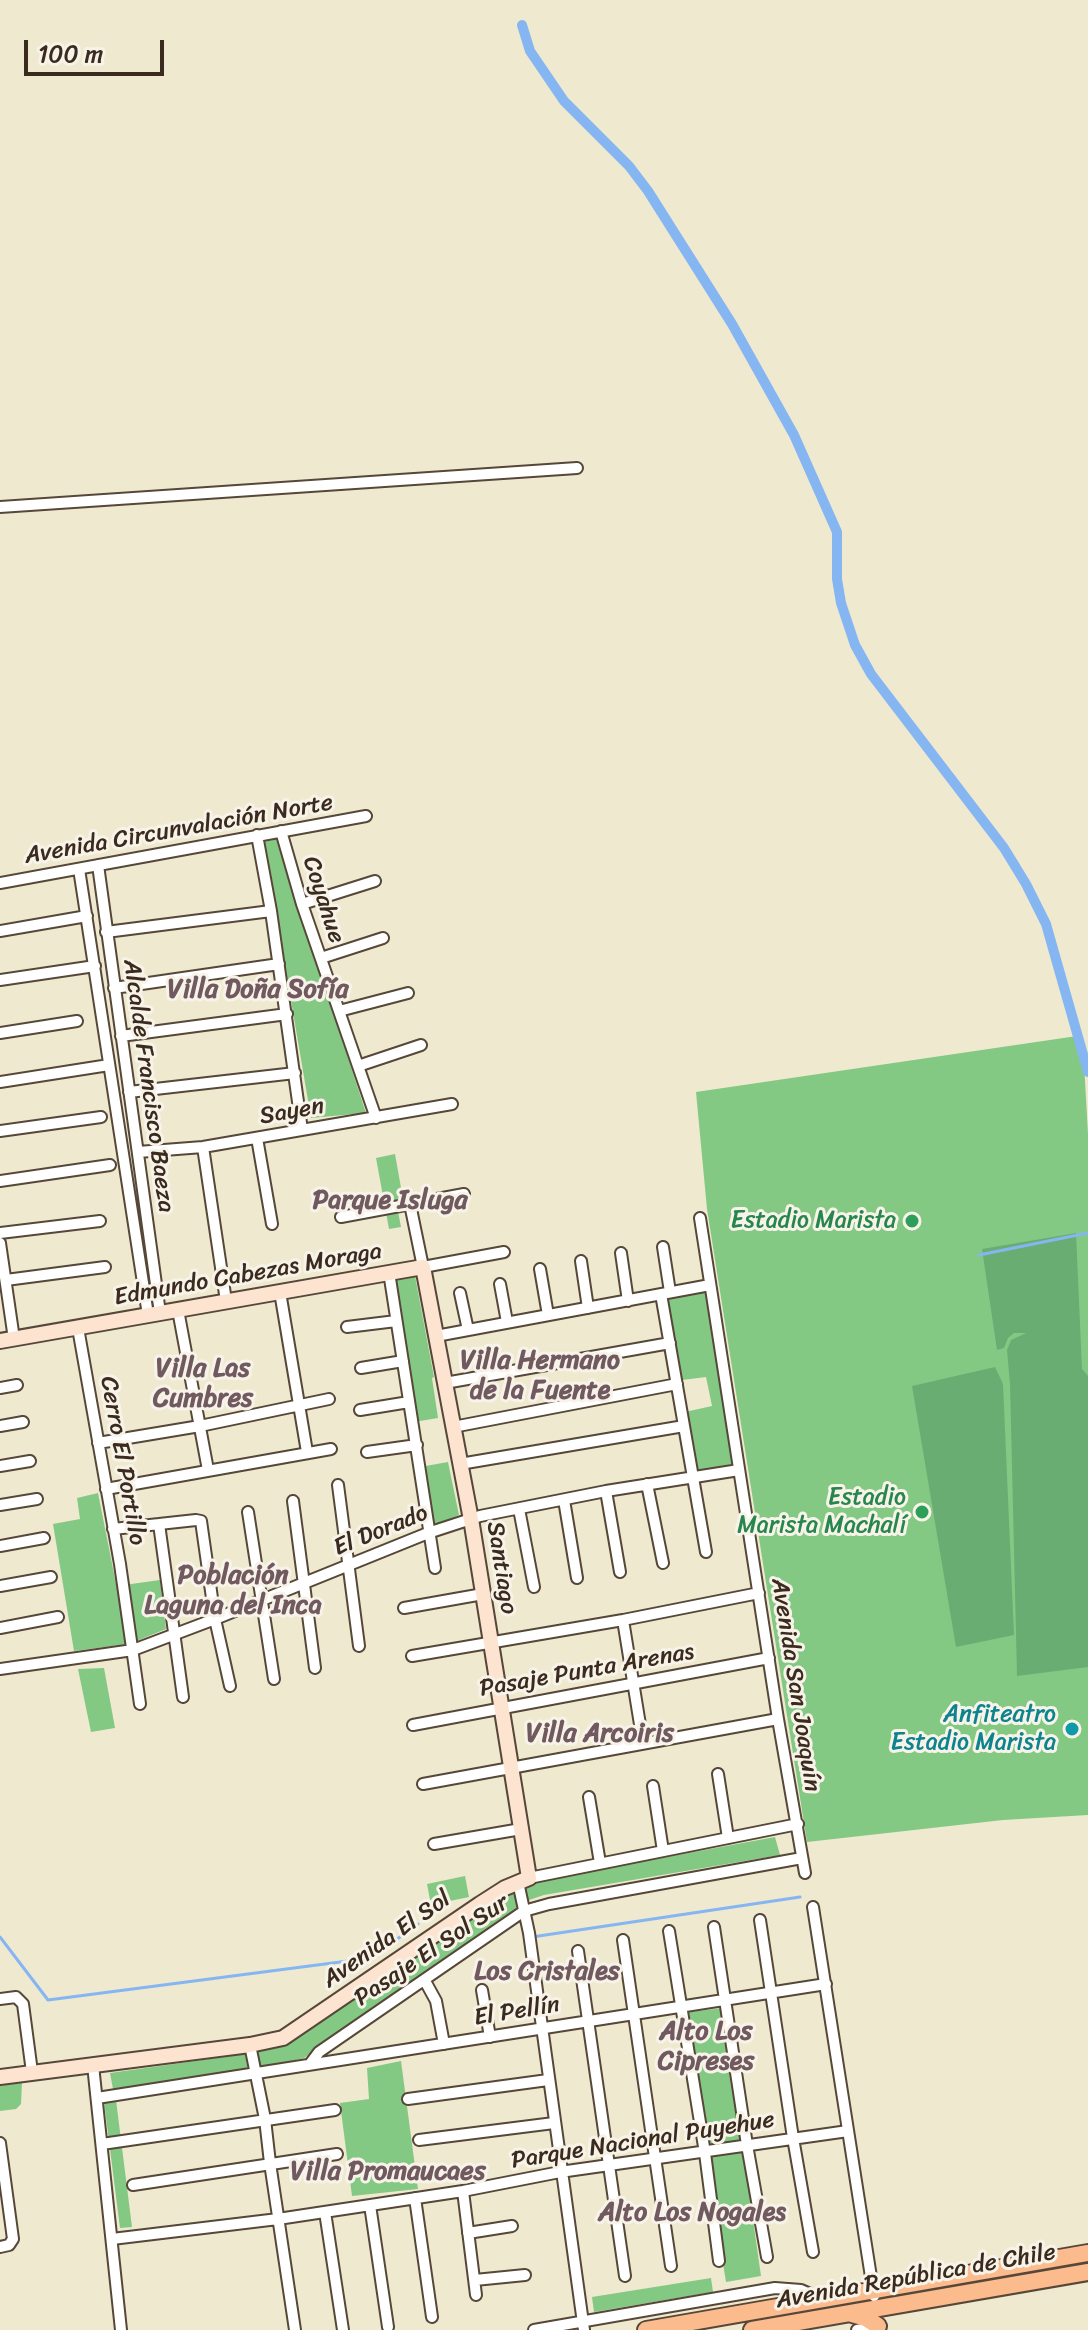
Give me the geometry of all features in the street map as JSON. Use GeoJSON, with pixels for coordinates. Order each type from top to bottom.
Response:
{"type":"FeatureCollection","features":[{"type":"Feature","properties":{"kind":"main road","name":"Avenida República de Chile"},"geometry":{"type":"LineString","coordinates":[[646,2330],[1088,2253]]}},
{"type":"Feature","properties":{"kind":"main road","name":"Avenida República de Chile"},"geometry":{"type":"LineString","coordinates":[[752,2330],[1088,2272]]}},
{"type":"Feature","properties":{"kind":"main road"},"geometry":{"type":"LineString","coordinates":[[847,2314],[866,2318],[878,2328]]}},
{"type":"Feature","properties":{"kind":"street"},"geometry":{"type":"LineString","coordinates":[[0,507],[577,468]]}},
{"type":"Feature","properties":{"kind":"street","name":"Avenida Circunvalación Norte"},"geometry":{"type":"LineString","coordinates":[[0,883],[366,816]]}},
{"type":"Feature","properties":{"kind":"street","name":"Coyahue"},"geometry":{"type":"LineString","coordinates":[[281,831],[302,904],[376,1118]]}},
{"type":"Feature","properties":{"kind":"street"},"geometry":{"type":"LineString","coordinates":[[257,835],[287,1014],[302,1130]]}},
{"type":"Feature","properties":{"kind":"street","name":"Alcalde Francisco Baeza"},"geometry":{"type":"LineString","coordinates":[[98,865],[138,1152],[154,1314]]}},
{"type":"Feature","properties":{"kind":"street","name":"Alcalde Francisco Baeza"},"geometry":{"type":"LineString","coordinates":[[79,869],[109,1065],[154,1314]]}},
{"type":"Feature","properties":{"kind":"street"},"geometry":{"type":"LineString","coordinates":[[302,904],[375,881]]}},
{"type":"Feature","properties":{"kind":"street"},"geometry":{"type":"LineString","coordinates":[[106,932],[271,911]]}},
{"type":"Feature","properties":{"kind":"street"},"geometry":{"type":"LineString","coordinates":[[0,931],[87,916]]}},
{"type":"Feature","properties":{"kind":"street"},"geometry":{"type":"LineString","coordinates":[[321,958],[383,938]]}},
{"type":"Feature","properties":{"kind":"street"},"geometry":{"type":"LineString","coordinates":[[114,988],[279,964]]}},
{"type":"Feature","properties":{"kind":"street"},"geometry":{"type":"LineString","coordinates":[[0,980],[95,966]]}},
{"type":"Feature","properties":{"kind":"street"},"geometry":{"type":"LineString","coordinates":[[339,1011],[408,993]]}},
{"type":"Feature","properties":{"kind":"street"},"geometry":{"type":"LineString","coordinates":[[121,1036],[287,1014]]}},
{"type":"Feature","properties":{"kind":"street"},"geometry":{"type":"LineString","coordinates":[[0,1033],[77,1021]]}},
{"type":"Feature","properties":{"kind":"street"},"geometry":{"type":"LineString","coordinates":[[358,1066],[421,1045]]}},
{"type":"Feature","properties":{"kind":"street"},"geometry":{"type":"LineString","coordinates":[[0,1082],[109,1065]]}},
{"type":"Feature","properties":{"kind":"street"},"geometry":{"type":"LineString","coordinates":[[129,1092],[295,1073]]}},
{"type":"Feature","properties":{"kind":"street","name":"Sayen"},"geometry":{"type":"LineString","coordinates":[[138,1152],[203,1147],[452,1104]]}},
{"type":"Feature","properties":{"kind":"street"},"geometry":{"type":"LineString","coordinates":[[0,1131],[101,1117]]}},
{"type":"Feature","properties":{"kind":"street"},"geometry":{"type":"LineString","coordinates":[[257,1138],[272,1224]]}},
{"type":"Feature","properties":{"kind":"street"},"geometry":{"type":"LineString","coordinates":[[203,1147],[226,1301]]}},
{"type":"Feature","properties":{"kind":"street"},"geometry":{"type":"LineString","coordinates":[[0,1181],[110,1165]]}},
{"type":"Feature","properties":{"kind":"street"},"geometry":{"type":"LineString","coordinates":[[341,1217],[464,1194]]}},
{"type":"Feature","properties":{"kind":"street"},"geometry":{"type":"LineString","coordinates":[[410,1204],[423,1267]]}},
{"type":"Feature","properties":{"kind":"street","name":"Avenida San Joaquín"},"geometry":{"type":"LineString","coordinates":[[700,1218],[805,1873]]}},
{"type":"Feature","properties":{"kind":"street"},"geometry":{"type":"LineString","coordinates":[[0,1233],[100,1221]]}},
{"type":"Feature","properties":{"kind":"street"},"geometry":{"type":"LineString","coordinates":[[0,1243],[6,1280],[7,1340]]}},
{"type":"Feature","properties":{"kind":"street"},"geometry":{"type":"LineString","coordinates":[[663,1247],[670,1343],[706,1552]]}},
{"type":"Feature","properties":{"kind":"street","name":"Edmundo Cabezas Moraga"},"geometry":{"type":"LineString","coordinates":[[7,1340],[504,1252]]}},
{"type":"Feature","properties":{"kind":"street"},"geometry":{"type":"LineString","coordinates":[[621,1253],[628,1301]]}},
{"type":"Feature","properties":{"kind":"street"},"geometry":{"type":"LineString","coordinates":[[581,1261],[588,1308]]}},
{"type":"Feature","properties":{"kind":"street"},"geometry":{"type":"LineString","coordinates":[[6,1280],[105,1267]]}},
{"type":"Feature","properties":{"kind":"street","name":"Santiago"},"geometry":{"type":"LineString","coordinates":[[423,1267],[471,1519],[502,1707],[521,1829],[524,1880]]}},
{"type":"Feature","properties":{"kind":"street"},"geometry":{"type":"LineString","coordinates":[[540,1269],[548,1315]]}},
{"type":"Feature","properties":{"kind":"street"},"geometry":{"type":"LineString","coordinates":[[389,1272],[435,1568]]}},
{"type":"Feature","properties":{"kind":"street"},"geometry":{"type":"LineString","coordinates":[[500,1284],[507,1322]]}},
{"type":"Feature","properties":{"kind":"street"},"geometry":{"type":"LineString","coordinates":[[436,1336],[710,1285]]}},
{"type":"Feature","properties":{"kind":"street"},"geometry":{"type":"LineString","coordinates":[[280,1292],[307,1452]]}},
{"type":"Feature","properties":{"kind":"street"},"geometry":{"type":"LineString","coordinates":[[460,1293],[468,1330]]}},
{"type":"Feature","properties":{"kind":"street"},"geometry":{"type":"LineString","coordinates":[[178,1310],[208,1470]]}},
{"type":"Feature","properties":{"kind":"street"},"geometry":{"type":"LineString","coordinates":[[347,1327],[396,1321]]}},
{"type":"Feature","properties":{"kind":"street","name":"Cerro El Portillo"},"geometry":{"type":"LineString","coordinates":[[78,1328],[140,1704]]}},
{"type":"Feature","properties":{"kind":"street"},"geometry":{"type":"LineString","coordinates":[[445,1383],[670,1343]]}},
{"type":"Feature","properties":{"kind":"street"},"geometry":{"type":"LineString","coordinates":[[361,1368],[403,1361]]}},
{"type":"Feature","properties":{"kind":"street"},"geometry":{"type":"LineString","coordinates":[[453,1427],[677,1384]]}},
{"type":"Feature","properties":{"kind":"street"},"geometry":{"type":"LineString","coordinates":[[0,1388],[17,1385]]}},
{"type":"Feature","properties":{"kind":"street"},"geometry":{"type":"LineString","coordinates":[[98,1443],[329,1399]]}},
{"type":"Feature","properties":{"kind":"street"},"geometry":{"type":"LineString","coordinates":[[360,1410],[409,1402]]}},
{"type":"Feature","properties":{"kind":"street"},"geometry":{"type":"LineString","coordinates":[[0,1426],[23,1422]]}},
{"type":"Feature","properties":{"kind":"street"},"geometry":{"type":"LineString","coordinates":[[460,1464],[684,1426]]}},
{"type":"Feature","properties":{"kind":"street"},"geometry":{"type":"LineString","coordinates":[[367,1452],[417,1445]]}},
{"type":"Feature","properties":{"kind":"street"},"geometry":{"type":"LineString","coordinates":[[106,1489],[331,1449]]}},
{"type":"Feature","properties":{"kind":"street"},"geometry":{"type":"LineString","coordinates":[[0,1466],[30,1461]]}},
{"type":"Feature","properties":{"kind":"street","name":"El Dorado"},"geometry":{"type":"LineString","coordinates":[[0,1669],[133,1650],[428,1533],[471,1519],[606,1491],[739,1470]]}},
{"type":"Feature","properties":{"kind":"street"},"geometry":{"type":"LineString","coordinates":[[647,1484],[663,1563]]}},
{"type":"Feature","properties":{"kind":"street"},"geometry":{"type":"LineString","coordinates":[[338,1485],[359,1646]]}},
{"type":"Feature","properties":{"kind":"street"},"geometry":{"type":"LineString","coordinates":[[606,1491],[620,1572]]}},
{"type":"Feature","properties":{"kind":"street"},"geometry":{"type":"LineString","coordinates":[[0,1505],[37,1499]]}},
{"type":"Feature","properties":{"kind":"street"},"geometry":{"type":"LineString","coordinates":[[564,1500],[577,1578]]}},
{"type":"Feature","properties":{"kind":"street"},"geometry":{"type":"LineString","coordinates":[[293,1501],[315,1668]]}},
{"type":"Feature","properties":{"kind":"street"},"geometry":{"type":"LineString","coordinates":[[519,1509],[534,1587]]}},
{"type":"Feature","properties":{"kind":"street"},"geometry":{"type":"LineString","coordinates":[[248,1512],[274,1679]]}},
{"type":"Feature","properties":{"kind":"street"},"geometry":{"type":"LineString","coordinates":[[113,1529],[201,1521],[215,1619],[230,1686]]}},
{"type":"Feature","properties":{"kind":"street"},"geometry":{"type":"LineString","coordinates":[[159,1524],[183,1697]]}},
{"type":"Feature","properties":{"kind":"street"},"geometry":{"type":"LineString","coordinates":[[0,1546],[44,1538]]}},
{"type":"Feature","properties":{"kind":"street"},"geometry":{"type":"LineString","coordinates":[[0,1586],[51,1577]]}},
{"type":"Feature","properties":{"kind":"street"},"geometry":{"type":"LineString","coordinates":[[412,1656],[759,1593]]}},
{"type":"Feature","properties":{"kind":"street"},"geometry":{"type":"LineString","coordinates":[[404,1608],[483,1594]]}},
{"type":"Feature","properties":{"kind":"street"},"geometry":{"type":"LineString","coordinates":[[0,1628],[58,1617]]}},
{"type":"Feature","properties":{"kind":"street"},"geometry":{"type":"LineString","coordinates":[[623,1620],[643,1743]]}},
{"type":"Feature","properties":{"kind":"street","name":"Pasaje Punta Arenas"},"geometry":{"type":"LineString","coordinates":[[413,1725],[769,1658]]}},
{"type":"Feature","properties":{"kind":"street"},"geometry":{"type":"LineString","coordinates":[[423,1784],[778,1719]]}},
{"type":"Feature","properties":{"kind":"street"},"geometry":{"type":"LineString","coordinates":[[718,1774],[728,1838]]}},
{"type":"Feature","properties":{"kind":"street"},"geometry":{"type":"LineString","coordinates":[[653,1786],[663,1851]]}},
{"type":"Feature","properties":{"kind":"street"},"geometry":{"type":"LineString","coordinates":[[589,1797],[600,1863]]}},
{"type":"Feature","properties":{"kind":"street","name":"Avenida El Sol"},"geometry":{"type":"LineString","coordinates":[[0,2077],[275,2040],[291,2033],[467,1912],[524,1880],[798,1824]]}},
{"type":"Feature","properties":{"kind":"street"},"geometry":{"type":"LineString","coordinates":[[434,1844],[521,1829]]}},
{"type":"Feature","properties":{"kind":"street","name":"Pasaje El Sol Sur"},"geometry":{"type":"LineString","coordinates":[[310,2064],[319,2052],[524,1911],[802,1858]]}},
{"type":"Feature","properties":{"kind":"street"},"geometry":{"type":"LineString","coordinates":[[524,1880],[524,1911],[583,2326]]}},
{"type":"Feature","properties":{"kind":"street"},"geometry":{"type":"LineString","coordinates":[[813,1907],[878,2328]]}},
{"type":"Feature","properties":{"kind":"street"},"geometry":{"type":"LineString","coordinates":[[760,1920],[813,2252]]}},
{"type":"Feature","properties":{"kind":"street"},"geometry":{"type":"LineString","coordinates":[[714,1927],[767,2257]]}},
{"type":"Feature","properties":{"kind":"street"},"geometry":{"type":"LineString","coordinates":[[669,1931],[719,2261]]}},
{"type":"Feature","properties":{"kind":"street"},"geometry":{"type":"LineString","coordinates":[[623,1940],[671,2266]]}},
{"type":"Feature","properties":{"kind":"street"},"geometry":{"type":"LineString","coordinates":[[578,1951],[625,2276]]}},
{"type":"Feature","properties":{"kind":"street"},"geometry":{"type":"LineString","coordinates":[[425,1981],[436,2001],[444,2044]]}},
{"type":"Feature","properties":{"kind":"street","name":"El Pellín"},"geometry":{"type":"LineString","coordinates":[[310,2064],[826,1984]]}},
{"type":"Feature","properties":{"kind":"street"},"geometry":{"type":"LineString","coordinates":[[482,1990],[490,2037]]}},
{"type":"Feature","properties":{"kind":"street"},"geometry":{"type":"LineString","coordinates":[[0,1999],[16,1997],[23,2004],[32,2072]]}},
{"type":"Feature","properties":{"kind":"street"},"geometry":{"type":"LineString","coordinates":[[250,2045],[265,2119],[295,2330]]}},
{"type":"Feature","properties":{"kind":"street"},"geometry":{"type":"LineString","coordinates":[[97,2098],[310,2064]]}},
{"type":"Feature","properties":{"kind":"street"},"geometry":{"type":"LineString","coordinates":[[93,2065],[121,2330]]}},
{"type":"Feature","properties":{"kind":"street"},"geometry":{"type":"LineString","coordinates":[[408,2099],[548,2080]]}},
{"type":"Feature","properties":{"kind":"street"},"geometry":{"type":"LineString","coordinates":[[102,2144],[335,2110]]}},
{"type":"Feature","properties":{"kind":"street"},"geometry":{"type":"LineString","coordinates":[[419,2140],[554,2123]]}},
{"type":"Feature","properties":{"kind":"street","name":"Parque Nacional Puyehue"},"geometry":{"type":"LineString","coordinates":[[112,2239],[278,2219],[463,2191],[560,2172],[848,2131]]}},
{"type":"Feature","properties":{"kind":"street"},"geometry":{"type":"LineString","coordinates":[[0,2149],[4,2202],[13,2239],[9,2245],[0,2247]]}},
{"type":"Feature","properties":{"kind":"street"},"geometry":{"type":"LineString","coordinates":[[133,2185],[337,2154]]}},
{"type":"Feature","properties":{"kind":"street"},"geometry":{"type":"LineString","coordinates":[[463,2191],[476,2295]]}},
{"type":"Feature","properties":{"kind":"street"},"geometry":{"type":"LineString","coordinates":[[415,2198],[432,2317]]}},
{"type":"Feature","properties":{"kind":"street"},"geometry":{"type":"LineString","coordinates":[[370,2205],[388,2327]]}},
{"type":"Feature","properties":{"kind":"street"},"geometry":{"type":"LineString","coordinates":[[325,2212],[343,2330]]}},
{"type":"Feature","properties":{"kind":"street"},"geometry":{"type":"LineString","coordinates":[[468,2233],[512,2226]]}},
{"type":"Feature","properties":{"kind":"street"},"geometry":{"type":"LineString","coordinates":[[475,2280],[525,2275]]}},
{"type":"Feature","properties":{"kind":"street","name":"Avenida República de Chile"},"geometry":{"type":"LineString","coordinates":[[534,2330],[583,2326],[775,2288],[801,2290],[822,2300]]}},
{"type":"Feature","properties":{"kind":"street","name":"Avenida República de Chile"},"geometry":{"type":"LineString","coordinates":[[857,2330],[878,2328]]}},
{"type":"Feature","properties":{"kind":"green space"},"geometry":{"type":"Polygon","coordinates":[[[277,839],[366,1113],[311,1118],[264,842],[277,839]]]}},
{"type":"Feature","properties":{"kind":"green space","name":"Estadio Marista Machalí"},"geometry":{"type":"Polygon","coordinates":[[[1077,1036],[1084,1063],[1088,1134],[1088,1815],[1003,1820],[807,1842],[707,1209],[696,1092],[1077,1036]]]}},
{"type":"Feature","properties":{"kind":"green space"},"geometry":{"type":"Polygon","coordinates":[[[395,1154],[403,1199],[396,1201],[401,1227],[389,1229],[376,1158],[395,1154]]]}},
{"type":"Feature","properties":{"kind":"green space"},"geometry":{"type":"Polygon","coordinates":[[[1076,1233],[1082,1369],[1088,1376],[1088,1667],[1017,1676],[1007,1350],[1011,1340],[1026,1333],[1014,1333],[1004,1348],[997,1350],[982,1249],[1076,1233]]]}},
{"type":"Feature","properties":{"kind":"green space"},"geometry":{"type":"Polygon","coordinates":[[[415,1276],[434,1377],[438,1418],[414,1422],[390,1281],[415,1276]]]}},
{"type":"Feature","properties":{"kind":"green space"},"geometry":{"type":"Polygon","coordinates":[[[709,1289],[735,1466],[696,1473],[685,1412],[712,1406],[706,1377],[682,1380],[666,1298],[709,1289]]]}},
{"type":"Feature","properties":{"kind":"green space"},"geometry":{"type":"Polygon","coordinates":[[[995,1367],[1003,1384],[1014,1635],[956,1647],[912,1386],[995,1367]]]}},
{"type":"Feature","properties":{"kind":"green space"},"geometry":{"type":"Polygon","coordinates":[[[448,1462],[459,1515],[429,1528],[420,1467],[448,1462]]]}},
{"type":"Feature","properties":{"kind":"green space"},"geometry":{"type":"Polygon","coordinates":[[[98,1493],[128,1644],[74,1651],[53,1524],[80,1519],[77,1498],[98,1493]]]}},
{"type":"Feature","properties":{"kind":"green space"},"geometry":{"type":"Polygon","coordinates":[[[160,1580],[166,1629],[134,1642],[124,1585],[160,1580]]]}},
{"type":"Feature","properties":{"kind":"green space"},"geometry":{"type":"Polygon","coordinates":[[[104,1668],[115,1728],[91,1732],[78,1669],[104,1668]]]}},
{"type":"Feature","properties":{"kind":"green space"},"geometry":{"type":"Polygon","coordinates":[[[775,1837],[780,1855],[544,1895],[526,1901],[523,1887],[542,1880],[775,1837]]]}},
{"type":"Feature","properties":{"kind":"green space"},"geometry":{"type":"Polygon","coordinates":[[[465,1876],[469,1897],[431,1905],[427,1884],[465,1876]]]}},
{"type":"Feature","properties":{"kind":"green space"},"geometry":{"type":"Polygon","coordinates":[[[514,1891],[517,1909],[304,2058],[260,2069],[258,2049],[294,2040],[514,1891]]]}},
{"type":"Feature","properties":{"kind":"green space"},"geometry":{"type":"Polygon","coordinates":[[[723,2008],[761,2276],[726,2282],[682,2013],[723,2008]]]}},
{"type":"Feature","properties":{"kind":"green space"},"geometry":{"type":"Polygon","coordinates":[[[245,2054],[248,2070],[113,2089],[110,2073],[245,2054]]]}},
{"type":"Feature","properties":{"kind":"green space"},"geometry":{"type":"Polygon","coordinates":[[[401,2061],[418,2189],[352,2196],[340,2103],[369,2099],[367,2068],[401,2061]]]}},
{"type":"Feature","properties":{"kind":"green space"},"geometry":{"type":"Polygon","coordinates":[[[22,2082],[21,2104],[16,2109],[0,2111],[0,2086],[22,2082]]]}},
{"type":"Feature","properties":{"kind":"green space"},"geometry":{"type":"Polygon","coordinates":[[[116,2100],[132,2227],[120,2228],[104,2102],[116,2100]]]}},
{"type":"Feature","properties":{"kind":"green space"},"geometry":{"type":"Polygon","coordinates":[[[711,2278],[713,2292],[594,2312],[592,2297],[711,2278]]]}},
{"type":"Feature","properties":{"kind":"waterway"},"geometry":{"type":"LineString","coordinates":[[522,25],[530,51],[564,101],[629,166],[648,191],[732,324],[794,435],[837,532],[837,579],[841,603],[855,645],[871,674],[1004,848],[1026,884],[1046,924],[1088,1072]]}},
{"type":"Feature","properties":{"kind":"waterway"},"geometry":{"type":"LineString","coordinates":[[979,1255],[1088,1233]]}},
{"type":"Feature","properties":{"kind":"waterway"},"geometry":{"type":"LineString","coordinates":[[532,1937],[800,1897]]}},
{"type":"Feature","properties":{"kind":"waterway"},"geometry":{"type":"LineString","coordinates":[[0,1937],[48,2000],[371,1958],[418,1924]]}},
{"type":"Feature","properties":{"kind":"place","name":"Estadio Marista"},"geometry":{"type":"Point","coordinates":[912,1221]}},
{"type":"Feature","properties":{"kind":"place","name":"Estadio Marista Machalí"},"geometry":{"type":"Point","coordinates":[922,1512]}},
{"type":"Feature","properties":{"kind":"place","name":"Anfiteatro Estadio Marista"},"geometry":{"type":"Point","coordinates":[1072,1729]}},
{"type":"Feature","properties":{"kind":"district","name":"Villa Doña Sofía"},"geometry":{"type":"Point","coordinates":[258,990]}},
{"type":"Feature","properties":{"kind":"district","name":"Parque Isluga"},"geometry":{"type":"Point","coordinates":[390,1201]}},
{"type":"Feature","properties":{"kind":"district","name":"Villa Hermano de la Fuente"},"geometry":{"type":"Point","coordinates":[540,1376]}},
{"type":"Feature","properties":{"kind":"district","name":"Villa Las Cumbres"},"geometry":{"type":"Point","coordinates":[203,1384]}},
{"type":"Feature","properties":{"kind":"district","name":"Población Laguna del Inca"},"geometry":{"type":"Point","coordinates":[233,1591]}},
{"type":"Feature","properties":{"kind":"district","name":"Villa Arcoiris"},"geometry":{"type":"Point","coordinates":[600,1734]}},
{"type":"Feature","properties":{"kind":"district","name":"Los Cristales"},"geometry":{"type":"Point","coordinates":[547,1972]}},
{"type":"Feature","properties":{"kind":"district","name":"Alto Los Cipreses"},"geometry":{"type":"Point","coordinates":[706,2047]}},
{"type":"Feature","properties":{"kind":"district","name":"Villa Promaucaes"},"geometry":{"type":"Point","coordinates":[388,2172]}},
{"type":"Feature","properties":{"kind":"district","name":"Alto Los Nogales"},"geometry":{"type":"Point","coordinates":[692,2213]}}]}
